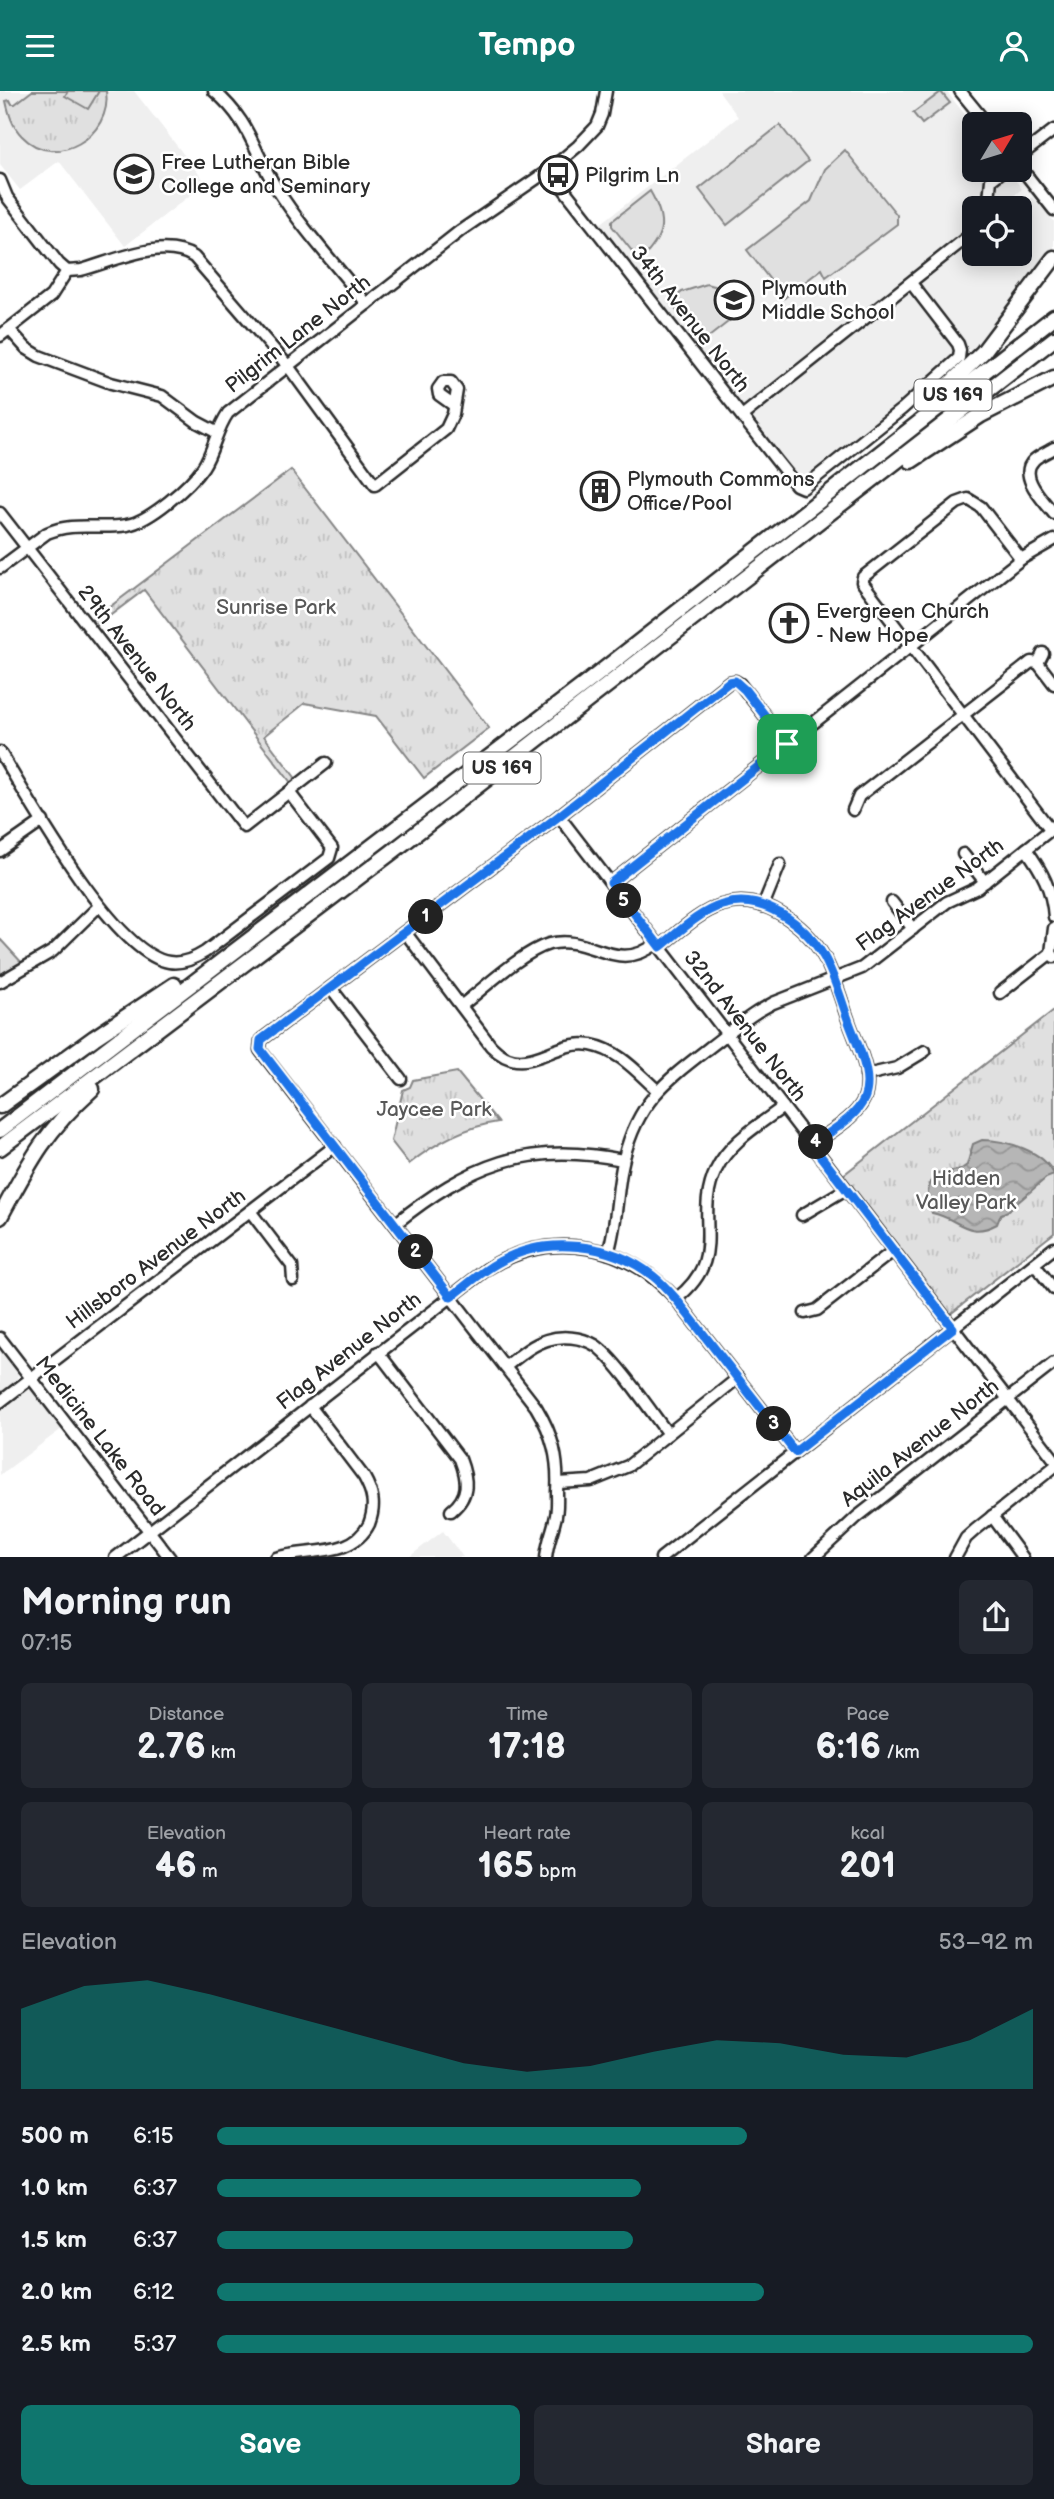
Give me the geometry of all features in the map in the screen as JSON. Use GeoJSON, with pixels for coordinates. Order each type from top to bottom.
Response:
{"type":"FeatureCollection","features":[{"type":"Feature","properties":{"kind":"highway"},"geometry":{"type":"LineString","coordinates":[[852,473],[975,363],[1054,258]]}},
{"type":"Feature","properties":{"kind":"highway","name":"US 169"},"geometry":{"type":"LineString","coordinates":[[0,1130],[584,685],[1054,317]]}},
{"type":"Feature","properties":{"kind":"highway","name":"US 169"},"geometry":{"type":"LineString","coordinates":[[0,1148],[596,695],[1054,339]]}},
{"type":"Feature","properties":{"kind":"highway"},"geometry":{"type":"LineString","coordinates":[[830,513],[981,415],[1054,378]]}},
{"type":"Feature","properties":{"kind":"highway"},"geometry":{"type":"LineString","coordinates":[[0,1106],[94,1038],[205,966],[230,953]]}},
{"type":"Feature","properties":{"kind":"highway"},"geometry":{"type":"LineString","coordinates":[[0,1217],[34,1154],[55,1124],[172,1019]]}},
{"type":"Feature","properties":{"kind":"street"},"geometry":{"type":"LineString","coordinates":[[214,91],[244,123],[285,202],[367,304]]}},
{"type":"Feature","properties":{"kind":"street","name":"Pilgrim Lane North"},"geometry":{"type":"LineString","coordinates":[[0,568],[47,533],[64,527],[125,526],[147,516],[193,481],[204,465],[216,432],[228,413],[483,213],[549,170],[588,137],[603,114],[606,91]]}},
{"type":"Feature","properties":{"kind":"street"},"geometry":{"type":"LineString","coordinates":[[960,91],[977,112]]}},
{"type":"Feature","properties":{"kind":"street"},"geometry":{"type":"LineString","coordinates":[[1032,147],[1054,130]]}},
{"type":"Feature","properties":{"kind":"street","name":"34th Avenue North"},"geometry":{"type":"LineString","coordinates":[[549,170],[796,485],[803,488],[902,409],[957,362],[961,355],[958,344],[911,283]]}},
{"type":"Feature","properties":{"kind":"street"},"geometry":{"type":"LineString","coordinates":[[0,180],[7,197],[67,271],[158,249],[179,249],[194,257],[288,366],[375,485],[446,429],[453,414],[453,405]]}},
{"type":"Feature","properties":{"kind":"street"},"geometry":{"type":"LineString","coordinates":[[1032,182],[1054,210]]}},
{"type":"Feature","properties":{"kind":"street"},"geometry":{"type":"LineString","coordinates":[[742,417],[962,242]]}},
{"type":"Feature","properties":{"kind":"street"},"geometry":{"type":"LineString","coordinates":[[67,271],[51,296],[4,333],[38,356],[111,383],[162,396],[197,422],[216,432]]}},
{"type":"Feature","properties":{"kind":"street"},"geometry":{"type":"LineString","coordinates":[[1054,448],[1033,461],[1028,472],[1032,484],[1054,514]]}},
{"type":"Feature","properties":{"kind":"street"},"geometry":{"type":"LineString","coordinates":[[1021,559],[976,502],[968,499],[957,503],[863,577],[862,582],[1052,828]]}},
{"type":"Feature","properties":{"kind":"street","name":"29th Avenue North"},"geometry":{"type":"LineString","coordinates":[[0,513],[244,827],[289,792]]}},
{"type":"Feature","properties":{"kind":"street"},"geometry":{"type":"LineString","coordinates":[[611,883],[1021,559],[1054,540]]}},
{"type":"Feature","properties":{"kind":"street"},"geometry":{"type":"LineString","coordinates":[[1038,663],[1043,653]]}},
{"type":"Feature","properties":{"kind":"street"},"geometry":{"type":"LineString","coordinates":[[853,810],[859,796],[1031,662],[1038,663],[1054,684]]}},
{"type":"Feature","properties":{"kind":"street"},"geometry":{"type":"LineString","coordinates":[[546,1557],[558,1506],[558,1483],[557,1456],[546,1423],[259,1045],[261,1040],[559,816],[729,682],[735,681],[745,690],[787,744]]}},
{"type":"Feature","properties":{"kind":"street"},"geometry":{"type":"LineString","coordinates":[[0,753],[99,907],[132,942],[161,960],[181,962],[205,952],[329,858],[332,848],[289,792],[326,763]]}},
{"type":"Feature","properties":{"kind":"street","name":"32nd Avenue North"},"geometry":{"type":"LineString","coordinates":[[559,816],[1054,1459]]}},
{"type":"Feature","properties":{"kind":"street"},"geometry":{"type":"LineString","coordinates":[[0,852],[43,821]]}},
{"type":"Feature","properties":{"kind":"street","name":"Flag Avenue North"},"geometry":{"type":"LineString","coordinates":[[115,1557],[378,1352],[501,1261],[551,1246],[570,1246],[608,1253],[615,1227],[623,1160],[636,1121],[657,1090],[746,1019],[773,1003],[834,980],[872,961],[947,902],[978,888],[1052,828]]}},
{"type":"Feature","properties":{"kind":"street"},"geometry":{"type":"LineString","coordinates":[[1026,849],[1050,889],[1054,917]]}},
{"type":"Feature","properties":{"kind":"street"},"geometry":{"type":"LineString","coordinates":[[963,854],[985,882]]}},
{"type":"Feature","properties":{"kind":"street"},"geometry":{"type":"LineString","coordinates":[[763,906],[780,864]]}},
{"type":"Feature","properties":{"kind":"street"},"geometry":{"type":"LineString","coordinates":[[461,1006],[527,955],[549,944],[570,943],[622,957],[642,954],[700,916],[722,905],[746,902],[763,906],[783,916],[811,940],[826,960],[866,1075],[867,1088],[859,1108],[812,1145]]}},
{"type":"Feature","properties":{"kind":"street"},"geometry":{"type":"LineString","coordinates":[[892,902],[913,929]]}},
{"type":"Feature","properties":{"kind":"street"},"geometry":{"type":"LineString","coordinates":[[0,982],[54,951],[99,907]]}},
{"type":"Feature","properties":{"kind":"street"},"geometry":{"type":"LineString","coordinates":[[1000,993],[1052,955],[1054,928]]}},
{"type":"Feature","properties":{"kind":"street"},"geometry":{"type":"LineString","coordinates":[[405,932],[491,1046],[506,1058],[525,1061],[568,1046],[592,1045],[618,1056],[657,1090]]}},
{"type":"Feature","properties":{"kind":"street"},"geometry":{"type":"LineString","coordinates":[[331,988],[401,1079]]}},
{"type":"Feature","properties":{"kind":"street"},"geometry":{"type":"LineString","coordinates":[[866,1075],[897,1067],[925,1051]]}},
{"type":"Feature","properties":{"kind":"street"},"geometry":{"type":"LineString","coordinates":[[676,1299],[694,1283],[705,1264],[708,1251],[708,1195],[715,1170],[730,1148],[783,1107]]}},
{"type":"Feature","properties":{"kind":"street","name":"Hillsboro Avenue North"},"geometry":{"type":"LineString","coordinates":[[0,1402],[335,1146]]}},
{"type":"Feature","properties":{"kind":"street"},"geometry":{"type":"LineString","coordinates":[[395,1224],[423,1202],[466,1175],[501,1163],[538,1154],[564,1153],[623,1160]]}},
{"type":"Feature","properties":{"kind":"street"},"geometry":{"type":"LineString","coordinates":[[802,1215],[846,1189]]}},
{"type":"Feature","properties":{"kind":"street"},"geometry":{"type":"LineString","coordinates":[[250,1211],[292,1266],[293,1280]]}},
{"type":"Feature","properties":{"kind":"street"},"geometry":{"type":"LineString","coordinates":[[661,1557],[1054,1248]]}},
{"type":"Feature","properties":{"kind":"street"},"geometry":{"type":"LineString","coordinates":[[804,1313],[817,1310],[894,1251]]}},
{"type":"Feature","properties":{"kind":"street"},"geometry":{"type":"LineString","coordinates":[[608,1253],[639,1266],[654,1276],[676,1299],[795,1452]]}},
{"type":"Feature","properties":{"kind":"street"},"geometry":{"type":"LineString","coordinates":[[1034,1263],[1054,1289]]}},
{"type":"Feature","properties":{"kind":"street","name":"Medicine Lake Road"},"geometry":{"type":"LineString","coordinates":[[0,1338],[170,1557]]}},
{"type":"Feature","properties":{"kind":"street"},"geometry":{"type":"LineString","coordinates":[[505,1367],[526,1351],[547,1340],[584,1340],[610,1360],[668,1434]]}},
{"type":"Feature","properties":{"kind":"street"},"geometry":{"type":"LineString","coordinates":[[378,1352],[460,1459],[466,1480],[465,1494],[462,1503],[451,1511]]}},
{"type":"Feature","properties":{"kind":"street","name":"Aquila Avenue North"},"geometry":{"type":"LineString","coordinates":[[817,1556],[857,1517],[1054,1363]]}},
{"type":"Feature","properties":{"kind":"street"},"geometry":{"type":"LineString","coordinates":[[558,1483],[591,1481],[618,1471],[738,1378]]}},
{"type":"Feature","properties":{"kind":"street"},"geometry":{"type":"LineString","coordinates":[[276,1557],[326,1554],[348,1548],[367,1529],[373,1509],[370,1488],[310,1406]]}},
{"type":"Feature","properties":{"kind":"street"},"geometry":{"type":"LineString","coordinates":[[954,1557],[966,1538],[1054,1467]]}},
{"type":"Feature","properties":{"kind":"street"},"geometry":{"type":"LineString","coordinates":[[992,1516],[1023,1557]]}},
{"type":"Feature","properties":{"kind":"shaded area","name":"Free Lutheran Bible College and Seminary"},"geometry":{"type":"Polygon","coordinates":[[[0,91],[134,91],[206,183],[125,246],[59,161],[20,190],[0,165],[0,91]]]}},
{"type":"Feature","properties":{"kind":"shaded area","name":"Plymouth Middle School"},"geometry":{"type":"Polygon","coordinates":[[[719,91],[946,91],[963,112],[962,182],[1017,182],[1022,189],[1013,196],[962,196],[962,236],[745,406],[739,406],[599,225],[738,117],[719,91]]]}},
{"type":"Feature","properties":{"kind":"shaded area"},"geometry":{"type":"Polygon","coordinates":[[[1032,197],[1054,221],[1054,252],[975,358],[920,285],[962,249],[962,266],[1032,266],[1032,197]]]}},
{"type":"Feature","properties":{"kind":"shaded area"},"geometry":{"type":"Polygon","coordinates":[[[907,292],[912,294],[955,347],[955,356],[895,409],[803,483],[800,482],[751,420],[752,415],[907,292]]]}},
{"type":"Feature","properties":{"kind":"shaded area"},"geometry":{"type":"Polygon","coordinates":[[[0,1348],[18,1374],[16,1383],[0,1396],[0,1348]]]}},
{"type":"Feature","properties":{"kind":"shaded area"},"geometry":{"type":"Polygon","coordinates":[[[31,1390],[63,1428],[0,1475],[0,1409],[22,1391],[31,1390]]]}},
{"type":"Feature","properties":{"kind":"shaded area"},"geometry":{"type":"Polygon","coordinates":[[[443,1531],[463,1557],[409,1557],[443,1531]]]}},
{"type":"Feature","properties":{"kind":"green space"},"geometry":{"type":"Polygon","coordinates":[[[32,91],[106,91],[106,107],[91,134],[65,149],[50,150],[35,146],[22,136],[10,115],[6,101],[10,100],[15,104],[32,91]]]}},
{"type":"Feature","properties":{"kind":"green space"},"geometry":{"type":"Polygon","coordinates":[[[68,91],[99,91],[88,109],[65,96],[68,91]]]}},
{"type":"Feature","properties":{"kind":"green space"},"geometry":{"type":"Polygon","coordinates":[[[941,92],[950,103],[922,124],[913,113],[941,92]]]}},
{"type":"Feature","properties":{"kind":"green space"},"geometry":{"type":"Polygon","coordinates":[[[780,125],[808,161],[727,225],[699,189],[780,125]]]}},
{"type":"Feature","properties":{"kind":"green space"},"geometry":{"type":"Polygon","coordinates":[[[845,150],[897,215],[897,224],[826,277],[822,269],[784,298],[747,250],[811,201],[825,169],[845,150]]]}},
{"type":"Feature","properties":{"kind":"green space"},"geometry":{"type":"Polygon","coordinates":[[[650,191],[659,212],[661,229],[654,244],[640,261],[612,226],[612,221],[650,191]]]}},
{"type":"Feature","properties":{"kind":"green space"},"geometry":{"type":"Polygon","coordinates":[[[707,284],[729,290],[746,308],[705,340],[699,339],[670,302],[682,292],[707,284]]]}},
{"type":"Feature","properties":{"kind":"green space","name":"Sunrise Park"},"geometry":{"type":"Polygon","coordinates":[[[291,470],[489,728],[424,778],[376,716],[305,703],[264,736],[297,780],[292,784],[144,590],[95,627],[91,621],[291,470]]]}},
{"type":"Feature","properties":{"kind":"green space"},"geometry":{"type":"Polygon","coordinates":[[[0,939],[24,965],[0,977],[0,939]]]}},
{"type":"Feature","properties":{"kind":"green space","name":"Hidden Valley Park"},"geometry":{"type":"Polygon","coordinates":[[[1054,1010],[1054,1233],[949,1315],[842,1176],[1054,1010]]]}},
{"type":"Feature","properties":{"kind":"green space","name":"Jaycee Park"},"geometry":{"type":"Polygon","coordinates":[[[457,1072],[498,1122],[450,1137],[409,1164],[391,1141],[403,1090],[410,1087],[413,1080],[457,1072]]]}},
{"type":"Feature","properties":{"kind":"water"},"geometry":{"type":"Polygon","coordinates":[[[982,1140],[1002,1142],[1034,1153],[1054,1175],[1046,1178],[1001,1214],[997,1224],[978,1230],[932,1213],[928,1192],[936,1173],[960,1170],[967,1165],[973,1144],[982,1140]]]}},
{"type":"Feature","properties":{"kind":"place","name":"Free Lutheran Bible College and Seminary"},"geometry":{"type":"Point","coordinates":[134,174]}},
{"type":"Feature","properties":{"kind":"place","name":"Pilgrim Ln"},"geometry":{"type":"Point","coordinates":[558,175]}},
{"type":"Feature","properties":{"kind":"place","name":"Plymouth Middle School"},"geometry":{"type":"Point","coordinates":[734,300]}},
{"type":"Feature","properties":{"kind":"place","name":"Plymouth Commons Office/Pool"},"geometry":{"type":"Point","coordinates":[600,491]}},
{"type":"Feature","properties":{"kind":"place","name":"Evergreen Church - New Hope"},"geometry":{"type":"Point","coordinates":[789,623]}},
{"type":"Feature","properties":{"kind":"route"},"geometry":{"type":"LineString","coordinates":[[729,682],[740,684],[787,744],[611,883],[660,947],[710,909],[734,902],[746,902],[773,910],[802,931],[820,950],[834,980],[864,1067],[867,1088],[859,1108],[812,1145],[953,1328],[795,1452],[676,1299],[654,1276],[624,1259],[589,1248],[551,1246],[534,1249],[487,1269],[451,1297],[259,1045],[261,1040],[559,816],[729,682]]}}]}
